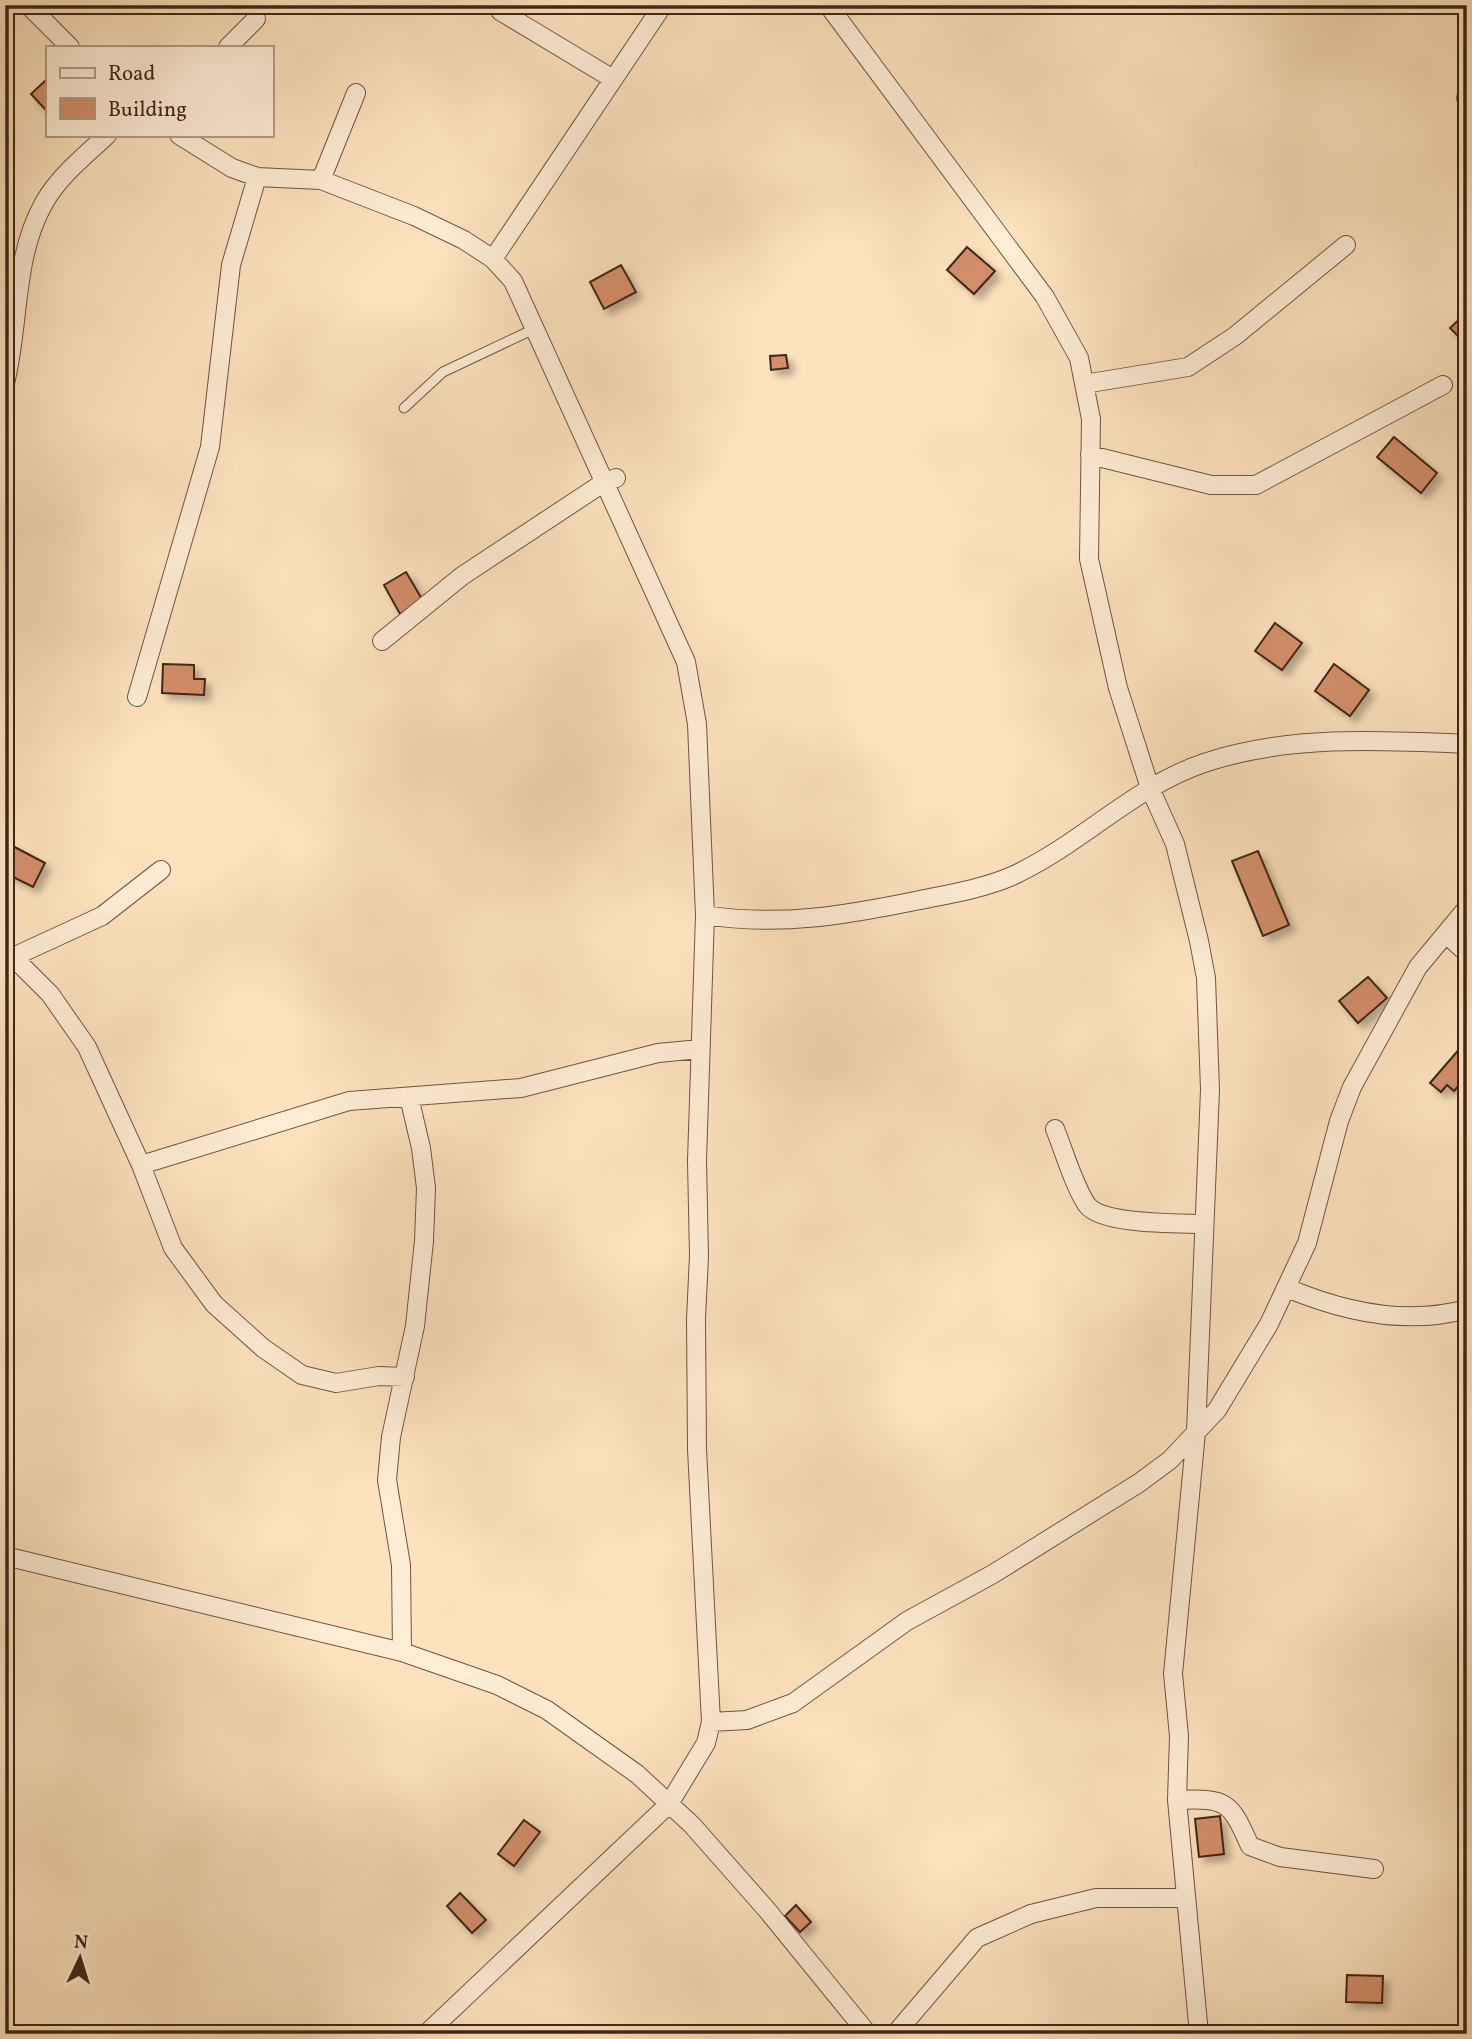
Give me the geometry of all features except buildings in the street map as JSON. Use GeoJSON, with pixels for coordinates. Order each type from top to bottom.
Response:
{"type":"FeatureCollection","features":[{"type":"Feature","properties":{"kind":"street"},"geometry":{"type":"LineString","coordinates":[[28,5],[69,46]]}},
{"type":"Feature","properties":{"kind":"street"},"geometry":{"type":"LineString","coordinates":[[492,259],[663,5]]}},
{"type":"Feature","properties":{"kind":"street"},"geometry":{"type":"LineString","coordinates":[[828,5],[1045,297],[1079,358],[1091,419],[1089,559],[1118,688],[1150,789],[1175,844],[1206,978],[1210,1090],[1196,1432],[1173,1674],[1179,1736],[1177,1800],[1199,2034]]}},
{"type":"Feature","properties":{"kind":"street"},"geometry":{"type":"LineString","coordinates":[[500,11],[613,79]]}},
{"type":"Feature","properties":{"kind":"street"},"geometry":{"type":"LineString","coordinates":[[229,46],[256,19]]}},
{"type":"Feature","properties":{"kind":"street"},"geometry":{"type":"LineString","coordinates":[[321,180],[356,93]]}},
{"type":"Feature","properties":{"kind":"street"},"geometry":{"type":"LineString","coordinates":[[5,383],[12,358],[21,275],[36,222],[57,184],[106,136]]}},
{"type":"Feature","properties":{"kind":"street"},"geometry":{"type":"LineString","coordinates":[[181,136],[232,168],[257,177],[321,180],[414,216],[464,240],[492,259],[513,281],[610,481],[685,662],[697,724],[705,915],[697,1161],[697,1449],[711,1722],[706,1743],[669,1804],[426,2034]]}},
{"type":"Feature","properties":{"kind":"street"},"geometry":{"type":"LineString","coordinates":[[137,696],[210,447],[231,265],[257,177]]}},
{"type":"Feature","properties":{"kind":"street"},"geometry":{"type":"LineString","coordinates":[[1084,384],[1188,367],[1235,336],[1346,245]]}},
{"type":"Feature","properties":{"kind":"street"},"geometry":{"type":"LineString","coordinates":[[1090,455],[1211,485],[1256,485],[1443,385]]}},
{"type":"Feature","properties":{"kind":"street"},"geometry":{"type":"LineString","coordinates":[[382,641],[462,576],[610,481]]}},
{"type":"Feature","properties":{"kind":"street"},"geometry":{"type":"LineString","coordinates":[[705,915],[786,922],[945,895],[1011,876],[1078,837],[1150,789],[1203,763],[1309,743],[1398,741],[1467,744]]}},
{"type":"Feature","properties":{"kind":"street"},"geometry":{"type":"LineString","coordinates":[[160,870],[102,916],[9,953],[50,994],[87,1047],[141,1165],[173,1248],[214,1304],[263,1348],[302,1375],[336,1383],[379,1376],[405,1377]]}},
{"type":"Feature","properties":{"kind":"street"},"geometry":{"type":"LineString","coordinates":[[711,1722],[747,1720],[793,1703],[907,1621],[993,1574],[1139,1483],[1171,1460],[1230,1393],[1287,1288],[1307,1243],[1339,1121],[1352,1087],[1418,967],[1466,910]]}},
{"type":"Feature","properties":{"kind":"street"},"geometry":{"type":"LineString","coordinates":[[1446,934],[1467,953]]}},
{"type":"Feature","properties":{"kind":"street"},"geometry":{"type":"LineString","coordinates":[[141,1165],[349,1101],[521,1088],[658,1053],[701,1049]]}},
{"type":"Feature","properties":{"kind":"street"},"geometry":{"type":"LineString","coordinates":[[402,1652],[401,1565],[387,1480],[391,1437],[405,1377],[419,1290],[426,1188],[421,1148],[409,1097]]}},
{"type":"Feature","properties":{"kind":"street"},"geometry":{"type":"LineString","coordinates":[[1055,1129],[1087,1206],[1100,1214],[1127,1220],[1203,1224]]}},
{"type":"Feature","properties":{"kind":"street"},"geometry":{"type":"LineString","coordinates":[[1287,1288],[1326,1305],[1403,1318],[1439,1317],[1467,1309]]}},
{"type":"Feature","properties":{"kind":"street"},"geometry":{"type":"LineString","coordinates":[[5,1556],[402,1652],[497,1685],[547,1710],[637,1774],[669,1804],[767,1910],[868,2034]]}},
{"type":"Feature","properties":{"kind":"street"},"geometry":{"type":"LineString","coordinates":[[1177,1800],[1221,1801],[1236,1814],[1251,1846],[1280,1857],[1374,1870]]}},
{"type":"Feature","properties":{"kind":"street"},"geometry":{"type":"LineString","coordinates":[[895,2034],[977,1938],[1031,1914],[1096,1898],[1185,1898]]}},
{"type":"Feature","properties":{"kind":"lane"},"geometry":{"type":"LineString","coordinates":[[404,408],[443,372],[534,329]]}}]}
